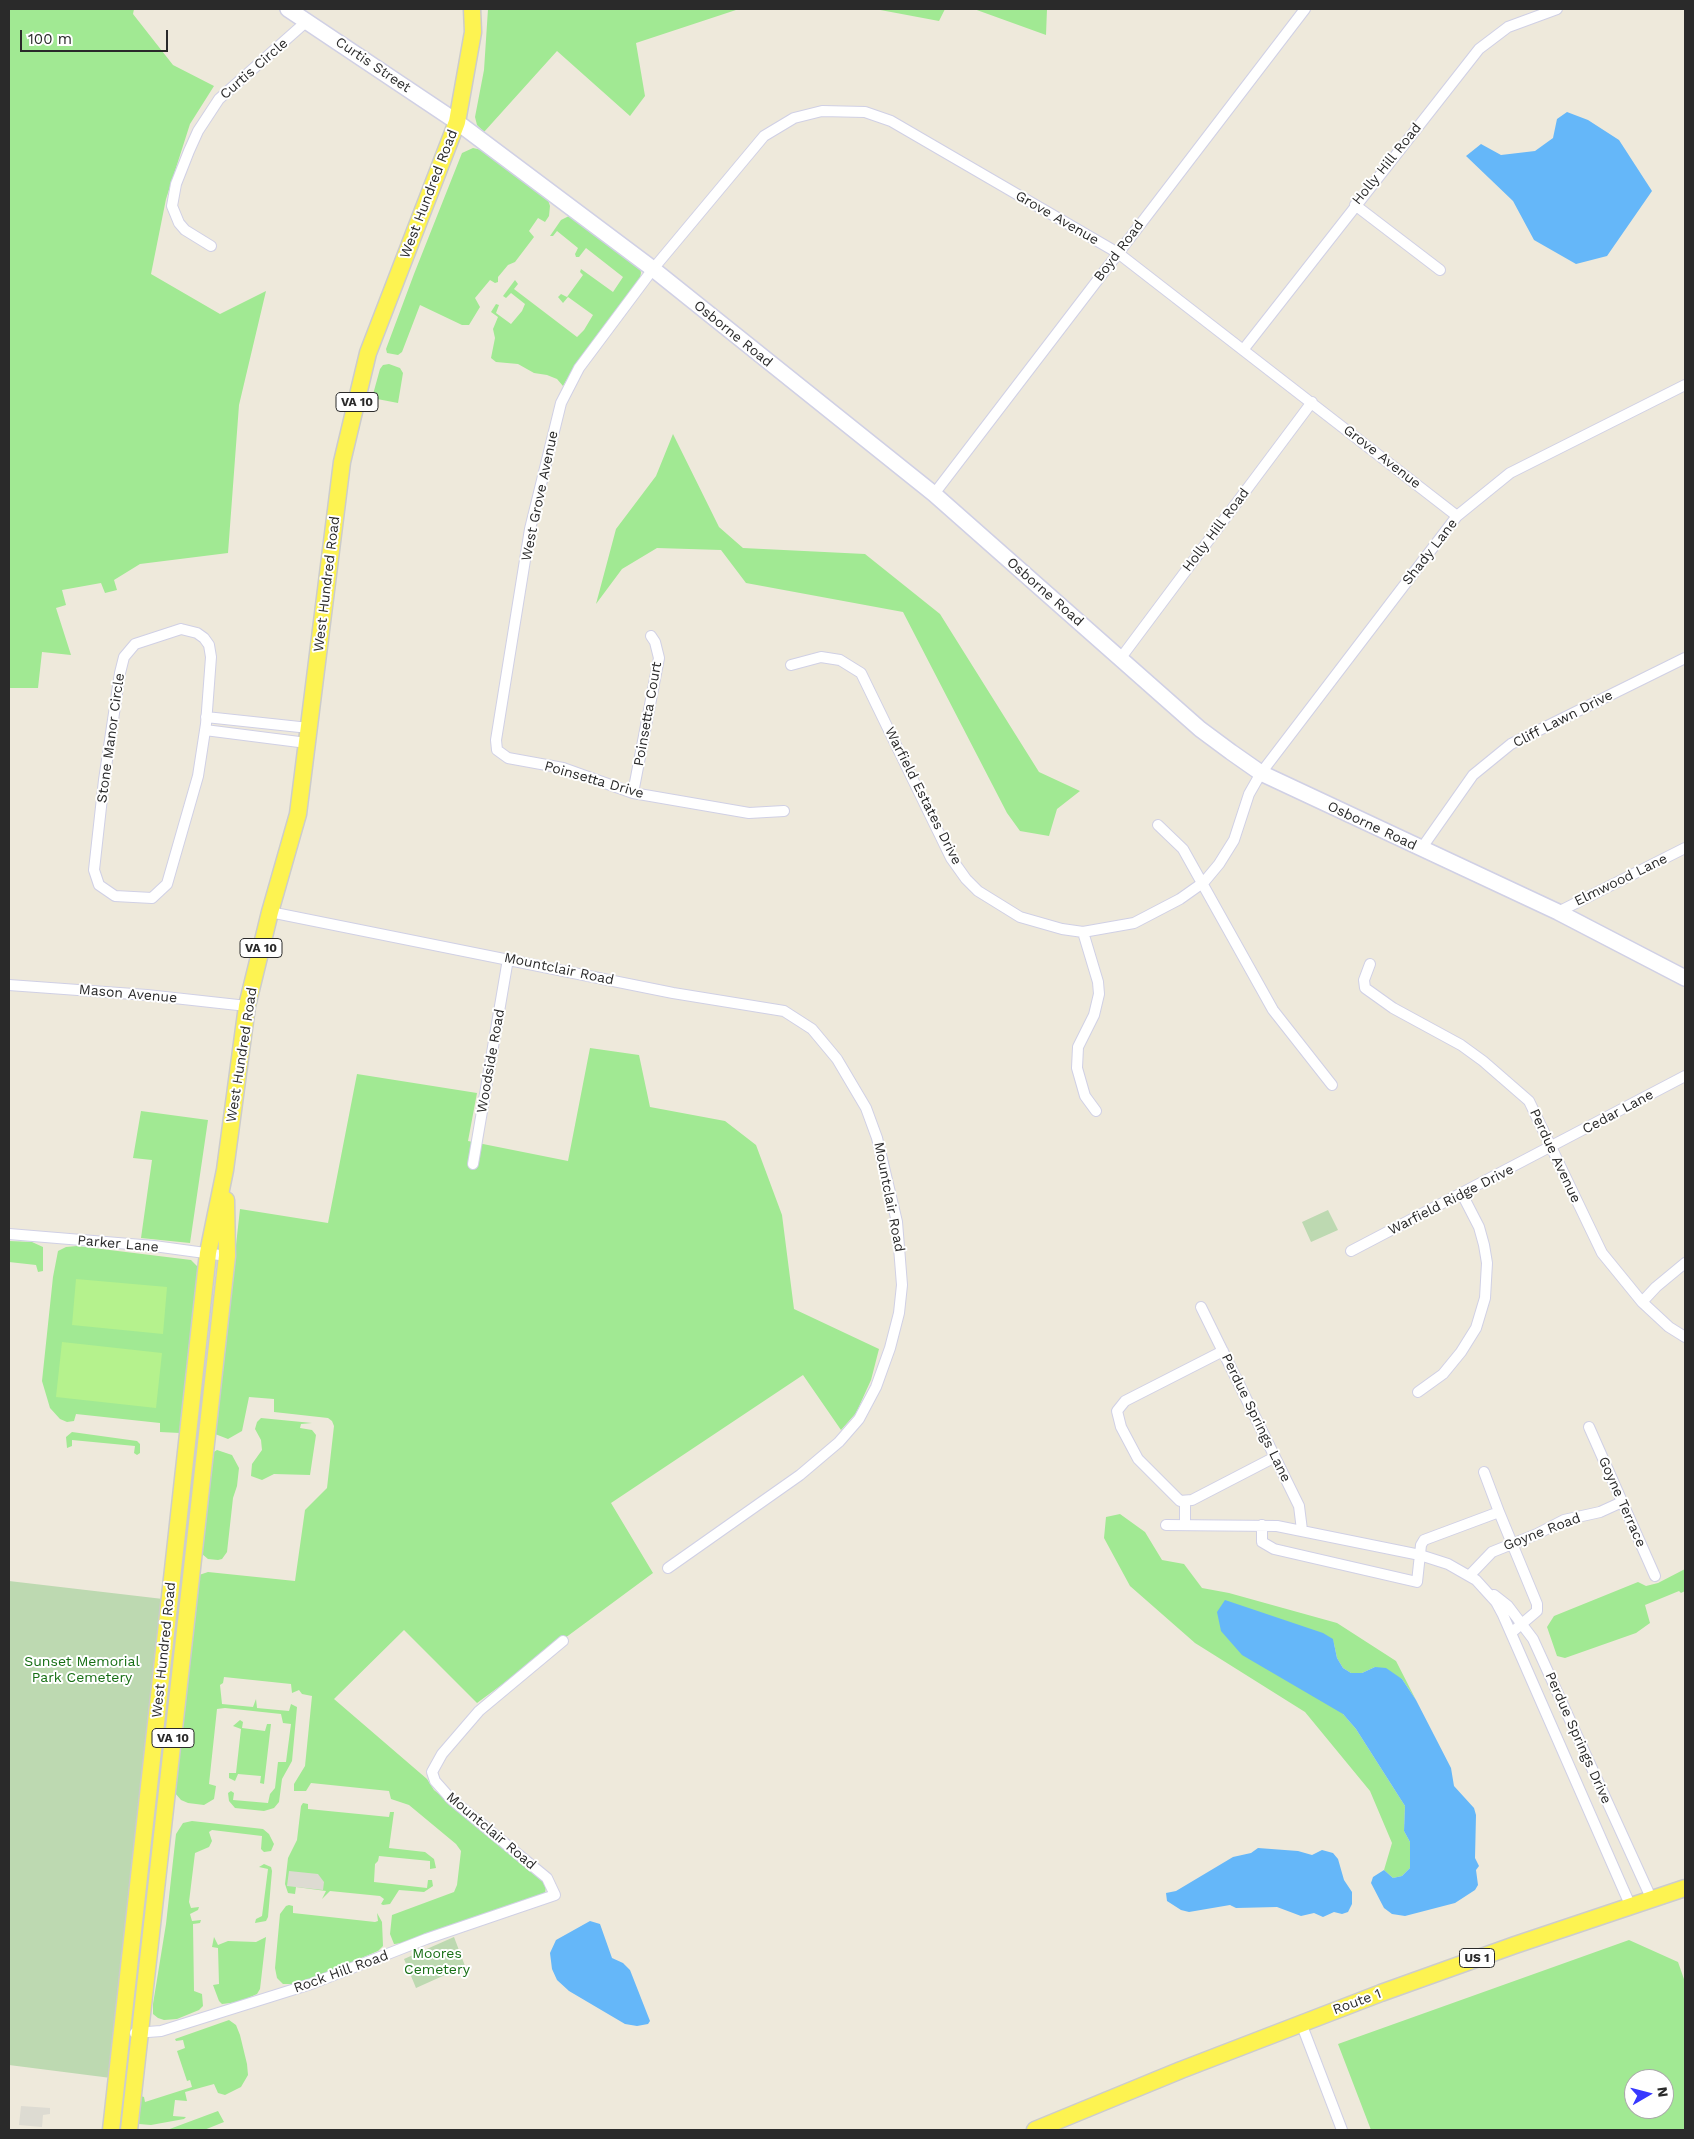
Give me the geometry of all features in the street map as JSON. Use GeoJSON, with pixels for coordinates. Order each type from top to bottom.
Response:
{"type":"FeatureCollection","features":[{"type":"Feature","properties":{"kind":"main road","name":"West Hundred Road"},"geometry":{"type":"LineString","coordinates":[[111,2130],[208,1254],[225,1170],[247,1006],[270,912],[298,814],[342,462],[368,353],[457,122],[473,32],[472,9]]}},
{"type":"Feature","properties":{"kind":"main road","name":"West Hundred Road"},"geometry":{"type":"LineString","coordinates":[[130,2130],[226,1256],[225,1170]]}},
{"type":"Feature","properties":{"kind":"main road","name":"Route 1"},"geometry":{"type":"LineString","coordinates":[[1035,2130],[1301,2023],[1475,1959],[1685,1888]]}},
{"type":"Feature","properties":{"kind":"street","name":"Curtis Street"},"geometry":{"type":"LineString","coordinates":[[288,9],[457,122]]}},
{"type":"Feature","properties":{"kind":"street","name":"Boyd Road"},"geometry":{"type":"LineString","coordinates":[[934,494],[1305,9]]}},
{"type":"Feature","properties":{"kind":"street","name":"Holly Hill Road"},"geometry":{"type":"LineString","coordinates":[[1243,350],[1479,49],[1508,27],[1558,9]]}},
{"type":"Feature","properties":{"kind":"street","name":"Curtis Circle"},"geometry":{"type":"LineString","coordinates":[[211,246],[185,230],[179,223],[172,206],[176,184],[189,151],[201,125],[219,99],[307,21]]}},
{"type":"Feature","properties":{"kind":"street","name":"Grove Avenue"},"geometry":{"type":"LineString","coordinates":[[653,269],[764,136],[794,118],[822,110],[865,112],[891,121],[1118,253],[1457,516]]}},
{"type":"Feature","properties":{"kind":"street","name":"Osborne Road"},"geometry":{"type":"LineString","coordinates":[[457,122],[653,269],[934,494],[1200,729],[1261,773],[1558,912],[1685,978]]}},
{"type":"Feature","properties":{"kind":"street"},"geometry":{"type":"LineString","coordinates":[[1355,205],[1440,270]]}},
{"type":"Feature","properties":{"kind":"street","name":"West Grove Avenue"},"geometry":{"type":"LineString","coordinates":[[497,750],[496,730],[530,529],[560,403],[579,368],[653,269]]}},
{"type":"Feature","properties":{"kind":"street","name":"Shady Lane"},"geometry":{"type":"LineString","coordinates":[[1261,773],[1457,516],[1510,473],[1685,385]]}},
{"type":"Feature","properties":{"kind":"street","name":"Holly Hill Road"},"geometry":{"type":"LineString","coordinates":[[1120,659],[1312,402]]}},
{"type":"Feature","properties":{"kind":"street","name":"Stone Manor Circle"},"geometry":{"type":"LineString","coordinates":[[181,629],[192,631],[204,638],[210,648],[211,657],[206,717],[198,776],[167,884],[152,898],[125,898],[110,895],[99,885],[94,870],[104,780],[120,673],[128,650],[145,639],[181,629]]}},
{"type":"Feature","properties":{"kind":"street","name":"Poinsetta Court"},"geometry":{"type":"LineString","coordinates":[[633,793],[659,658],[655,642],[651,636]]}},
{"type":"Feature","properties":{"kind":"street","name":"Warfield Estates Drive"},"geometry":{"type":"LineString","coordinates":[[791,665],[821,657],[840,660],[861,674],[951,858],[966,879],[978,891],[1020,916],[1042,925],[1084,932],[1134,923],[1159,912],[1204,882],[1224,858],[1234,840],[1249,794],[1261,773]]}},
{"type":"Feature","properties":{"kind":"street","name":"Cliff Lawn Drive"},"geometry":{"type":"LineString","coordinates":[[1420,849],[1473,775],[1511,744],[1685,658]]}},
{"type":"Feature","properties":{"kind":"street"},"geometry":{"type":"LineString","coordinates":[[206,717],[308,736]]}},
{"type":"Feature","properties":{"kind":"street"},"geometry":{"type":"LineString","coordinates":[[205,730],[308,736]]}},
{"type":"Feature","properties":{"kind":"street","name":"Poinsetta Drive"},"geometry":{"type":"LineString","coordinates":[[497,750],[508,758],[563,768],[633,793],[749,813],[784,811]]}},
{"type":"Feature","properties":{"kind":"street"},"geometry":{"type":"LineString","coordinates":[[1158,825],[1183,849],[1204,882],[1273,1010],[1332,1085]]}},
{"type":"Feature","properties":{"kind":"street","name":"Elmwood Lane"},"geometry":{"type":"LineString","coordinates":[[1558,912],[1685,848]]}},
{"type":"Feature","properties":{"kind":"street","name":"Mountclair Road"},"geometry":{"type":"LineString","coordinates":[[270,912],[508,958],[672,993],[784,1011],[812,1029],[837,1059],[866,1108],[877,1138],[896,1222],[902,1285],[899,1313],[890,1348],[876,1387],[858,1419],[839,1442],[800,1475],[668,1568]]}},
{"type":"Feature","properties":{"kind":"street"},"geometry":{"type":"LineString","coordinates":[[1084,932],[1098,982],[1099,994],[1094,1015],[1078,1047],[1077,1068],[1085,1096],[1096,1111]]}},
{"type":"Feature","properties":{"kind":"street","name":"Woodside Road"},"geometry":{"type":"LineString","coordinates":[[473,1164],[508,958]]}},
{"type":"Feature","properties":{"kind":"street","name":"Perdue Avenue"},"geometry":{"type":"LineString","coordinates":[[1370,964],[1364,980],[1365,988],[1393,1008],[1461,1045],[1483,1061],[1529,1101],[1602,1253],[1642,1302],[1669,1327],[1685,1337]]}},
{"type":"Feature","properties":{"kind":"street","name":"Mason Avenue"},"geometry":{"type":"LineString","coordinates":[[9,985],[147,995],[247,1006]]}},
{"type":"Feature","properties":{"kind":"street","name":"Cedar Lane"},"geometry":{"type":"LineString","coordinates":[[1550,1148],[1685,1076]]}},
{"type":"Feature","properties":{"kind":"street","name":"Warfield Ridge Drive"},"geometry":{"type":"LineString","coordinates":[[1351,1251],[1550,1148]]}},
{"type":"Feature","properties":{"kind":"street"},"geometry":{"type":"LineString","coordinates":[[1418,1392],[1443,1374],[1462,1352],[1476,1328],[1485,1298],[1487,1263],[1484,1244],[1475,1218],[1462,1194]]}},
{"type":"Feature","properties":{"kind":"street","name":"Parker Lane"},"geometry":{"type":"LineString","coordinates":[[9,1234],[154,1246],[226,1256]]}},
{"type":"Feature","properties":{"kind":"street"},"geometry":{"type":"LineString","coordinates":[[1642,1302],[1656,1287],[1685,1264]]}},
{"type":"Feature","properties":{"kind":"street","name":"Perdue Springs Lane"},"geometry":{"type":"LineString","coordinates":[[1201,1307],[1299,1506],[1302,1530]]}},
{"type":"Feature","properties":{"kind":"street"},"geometry":{"type":"LineString","coordinates":[[1185,1502],[1174,1497],[1138,1459],[1117,1419],[1117,1411],[1125,1401],[1223,1351]]}},
{"type":"Feature","properties":{"kind":"street","name":"Goyne Terrace"},"geometry":{"type":"LineString","coordinates":[[1590,1427],[1655,1576]]}},
{"type":"Feature","properties":{"kind":"street"},"geometry":{"type":"LineString","coordinates":[[1185,1502],[1275,1457]]}},
{"type":"Feature","properties":{"kind":"street"},"geometry":{"type":"LineString","coordinates":[[1484,1472],[1538,1604],[1537,1611],[1511,1633]]}},
{"type":"Feature","properties":{"kind":"street"},"geometry":{"type":"LineString","coordinates":[[1185,1502],[1185,1524]]}},
{"type":"Feature","properties":{"kind":"street","name":"Goyne Road"},"geometry":{"type":"LineString","coordinates":[[1469,1576],[1486,1556],[1564,1520],[1600,1512],[1622,1502]]}},
{"type":"Feature","properties":{"kind":"street"},"geometry":{"type":"LineString","coordinates":[[1262,1525],[1262,1542],[1274,1549],[1417,1582],[1421,1545],[1424,1540],[1499,1512]]}},
{"type":"Feature","properties":{"kind":"street","name":"Perdue Springs Drive"},"geometry":{"type":"LineString","coordinates":[[1166,1525],[1262,1525],[1302,1530],[1420,1555],[1448,1564],[1469,1576],[1508,1606],[1533,1638],[1652,1900]]}},
{"type":"Feature","properties":{"kind":"street","name":"Perdue Springs Drive"},"geometry":{"type":"LineString","coordinates":[[1486,1590],[1496,1602],[1511,1633],[1631,1907]]}},
{"type":"Feature","properties":{"kind":"street","name":"Mountclair Road"},"geometry":{"type":"LineString","coordinates":[[555,1895],[547,1878],[451,1798],[435,1781],[432,1772],[442,1754],[479,1711],[563,1642]]}},
{"type":"Feature","properties":{"kind":"street","name":"Rock Hill Road"},"geometry":{"type":"LineString","coordinates":[[122,2033],[140,2034],[161,2031],[311,1984],[426,1938],[555,1895]]}},
{"type":"Feature","properties":{"kind":"street"},"geometry":{"type":"LineString","coordinates":[[1301,2023],[1342,2130]]}},
{"type":"Feature","properties":{"kind":"green space"},"geometry":{"type":"Polygon","coordinates":[[[9,9],[134,9],[133,14],[173,65],[214,86],[190,124],[166,199],[151,274],[220,314],[266,291],[239,405],[228,553],[140,564],[114,580],[117,590],[105,593],[101,583],[62,590],[66,605],[56,608],[71,655],[42,652],[38,688],[9,688],[9,9]]]}},
{"type":"Feature","properties":{"kind":"green space"},"geometry":{"type":"Polygon","coordinates":[[[488,9],[739,9],[636,43],[645,96],[630,116],[557,51],[484,132],[477,125],[475,117],[484,70],[488,9]]]}},
{"type":"Feature","properties":{"kind":"green space"},"geometry":{"type":"Polygon","coordinates":[[[875,9],[945,9],[939,21],[875,9]]]}},
{"type":"Feature","properties":{"kind":"green space"},"geometry":{"type":"Polygon","coordinates":[[[974,9],[1047,9],[1046,35],[974,9]]]}},
{"type":"Feature","properties":{"kind":"green space"},"geometry":{"type":"Polygon","coordinates":[[[473,148],[482,150],[548,200],[550,206],[549,216],[545,222],[538,218],[529,231],[534,237],[515,262],[508,265],[498,277],[498,282],[495,283],[490,280],[475,298],[480,307],[469,325],[462,325],[420,305],[402,352],[398,355],[387,353],[386,349],[414,274],[462,153],[473,148]]]}},
{"type":"Feature","properties":{"kind":"green space"},"geometry":{"type":"Polygon","coordinates":[[[569,216],[640,267],[641,273],[640,278],[573,369],[563,386],[557,379],[547,375],[534,373],[518,364],[496,362],[491,358],[495,338],[493,329],[498,317],[491,312],[496,304],[499,305],[496,313],[511,324],[522,311],[525,304],[511,293],[506,298],[503,296],[515,280],[518,284],[514,289],[577,337],[584,330],[593,315],[568,297],[563,303],[558,297],[561,294],[567,297],[583,275],[580,272],[581,269],[613,292],[623,277],[586,248],[579,257],[576,257],[575,254],[578,248],[557,231],[553,236],[550,236],[561,220],[569,216]]]}},
{"type":"Feature","properties":{"kind":"green space"},"geometry":{"type":"Polygon","coordinates":[[[389,364],[400,368],[403,373],[398,403],[372,398],[380,369],[383,365],[389,364]]]}},
{"type":"Feature","properties":{"kind":"green space"},"geometry":{"type":"Polygon","coordinates":[[[673,434],[719,527],[743,548],[865,554],[940,614],[1039,772],[1080,791],[1057,809],[1049,836],[1020,831],[1007,813],[903,612],[746,583],[721,550],[657,548],[622,569],[596,604],[616,529],[656,476],[673,434]]]}},
{"type":"Feature","properties":{"kind":"green space"},"geometry":{"type":"Polygon","coordinates":[[[590,1048],[639,1055],[650,1107],[725,1121],[756,1145],[782,1215],[794,1309],[879,1349],[871,1380],[856,1413],[841,1430],[803,1375],[611,1503],[653,1573],[477,1703],[404,1630],[334,1699],[427,1779],[434,1790],[543,1879],[546,1885],[545,1894],[403,1943],[394,1944],[390,1934],[392,1915],[454,1892],[457,1885],[461,1851],[456,1844],[409,1805],[391,1799],[389,1791],[311,1783],[306,1791],[294,1791],[294,1784],[305,1766],[312,1696],[302,1694],[299,1690],[292,1693],[291,1684],[224,1677],[223,1683],[220,1685],[222,1704],[253,1707],[256,1699],[257,1708],[289,1711],[291,1704],[297,1707],[292,1761],[282,1779],[279,1802],[274,1808],[264,1811],[235,1808],[229,1801],[228,1793],[231,1791],[234,1793],[233,1800],[268,1803],[270,1794],[275,1788],[278,1762],[286,1762],[291,1724],[283,1723],[281,1714],[225,1708],[217,1709],[209,1784],[216,1786],[214,1799],[204,1805],[188,1803],[181,1800],[175,1793],[199,1575],[208,1572],[295,1581],[305,1510],[327,1488],[334,1426],[328,1418],[274,1412],[274,1399],[249,1397],[242,1431],[228,1439],[215,1434],[240,1209],[328,1223],[357,1074],[477,1093],[468,1141],[568,1161],[590,1048]]]}},
{"type":"Feature","properties":{"kind":"green space"},"geometry":{"type":"Polygon","coordinates":[[[141,1111],[208,1120],[190,1243],[141,1238],[152,1160],[133,1158],[141,1111]]]}},
{"type":"Feature","properties":{"kind":"green space"},"geometry":{"type":"Polygon","coordinates":[[[1328,1210],[1338,1230],[1311,1242],[1302,1222],[1328,1210]]]}},
{"type":"Feature","properties":{"kind":"green space"},"geometry":{"type":"Polygon","coordinates":[[[9,1241],[32,1242],[43,1247],[43,1271],[38,1272],[36,1265],[9,1262],[9,1241]]]}},
{"type":"Feature","properties":{"kind":"green space"},"geometry":{"type":"Polygon","coordinates":[[[77,1246],[191,1260],[200,1270],[180,1433],[160,1432],[160,1423],[76,1414],[74,1421],[67,1422],[60,1419],[50,1408],[42,1381],[53,1277],[58,1251],[66,1247],[77,1246]]]}},
{"type":"Feature","properties":{"kind":"green space"},"geometry":{"type":"Polygon","coordinates":[[[76,1279],[167,1287],[163,1334],[72,1325],[76,1279]]]}},
{"type":"Feature","properties":{"kind":"green space"},"geometry":{"type":"Polygon","coordinates":[[[62,1342],[162,1353],[156,1408],[56,1397],[62,1342]]]}},
{"type":"Feature","properties":{"kind":"green space"},"geometry":{"type":"Polygon","coordinates":[[[261,1418],[312,1423],[301,1424],[300,1428],[312,1430],[316,1435],[310,1475],[274,1474],[262,1480],[251,1476],[252,1464],[262,1450],[261,1440],[255,1429],[257,1422],[261,1418]]]}},
{"type":"Feature","properties":{"kind":"green space"},"geometry":{"type":"Polygon","coordinates":[[[72,1432],[137,1441],[140,1444],[140,1453],[137,1455],[134,1453],[135,1446],[72,1440],[72,1446],[67,1448],[66,1437],[72,1432]]]}},
{"type":"Feature","properties":{"kind":"green space"},"geometry":{"type":"Polygon","coordinates":[[[217,1450],[232,1455],[239,1468],[237,1486],[233,1498],[227,1552],[222,1559],[218,1560],[208,1559],[202,1554],[212,1453],[217,1450]]]}},
{"type":"Feature","properties":{"kind":"green space"},"geometry":{"type":"Polygon","coordinates":[[[1120,1514],[1145,1532],[1162,1560],[1184,1564],[1202,1588],[1229,1593],[1337,1623],[1396,1661],[1416,1700],[1402,1679],[1375,1667],[1362,1673],[1351,1673],[1343,1668],[1337,1658],[1333,1639],[1343,1714],[1356,1729],[1405,1806],[1404,1831],[1410,1842],[1411,1857],[1410,1868],[1402,1876],[1393,1878],[1384,1870],[1392,1843],[1370,1791],[1305,1712],[1195,1643],[1130,1586],[1104,1538],[1106,1517],[1120,1514]]]}},
{"type":"Feature","properties":{"kind":"green space"},"geometry":{"type":"Polygon","coordinates":[[[185,1524],[188,1525],[190,1540],[170,1728],[166,1727],[164,1710],[185,1524]]]}},
{"type":"Feature","properties":{"kind":"green space"},"geometry":{"type":"Polygon","coordinates":[[[1685,1569],[1685,1591],[1681,1593],[1679,1591],[1645,1605],[1650,1623],[1636,1633],[1565,1658],[1557,1656],[1547,1627],[1554,1616],[1638,1582],[1646,1586],[1658,1583],[1685,1569]]]}},
{"type":"Feature","properties":{"kind":"green space","name":"Sunset Memorial Park Cemetery"},"geometry":{"type":"Polygon","coordinates":[[[9,1581],[163,1599],[111,2078],[9,2065],[9,1581]]]}},
{"type":"Feature","properties":{"kind":"green space"},"geometry":{"type":"Polygon","coordinates":[[[240,1720],[243,1722],[242,1728],[265,1731],[267,1724],[271,1724],[264,1784],[260,1783],[261,1776],[238,1774],[235,1781],[229,1778],[229,1773],[236,1773],[241,1729],[233,1726],[240,1720]]]}},
{"type":"Feature","properties":{"kind":"green space"},"geometry":{"type":"Polygon","coordinates":[[[303,1803],[308,1804],[308,1809],[389,1817],[390,1812],[394,1812],[389,1848],[425,1852],[434,1859],[436,1868],[430,1869],[430,1861],[379,1856],[375,1864],[374,1882],[427,1888],[428,1880],[432,1880],[433,1886],[424,1892],[399,1890],[390,1904],[383,1905],[381,1904],[384,1899],[380,1896],[330,1891],[322,1899],[326,1891],[296,1887],[295,1894],[288,1893],[285,1884],[288,1858],[297,1840],[303,1803]]]}},
{"type":"Feature","properties":{"kind":"green space"},"geometry":{"type":"Polygon","coordinates":[[[192,1821],[263,1829],[269,1834],[274,1844],[271,1851],[264,1852],[261,1849],[262,1836],[212,1830],[209,1832],[212,1841],[209,1847],[195,1853],[189,1902],[191,1908],[199,1907],[198,1910],[190,1914],[192,1921],[201,1920],[200,1923],[193,1924],[194,1991],[202,1994],[203,2006],[199,2010],[177,2019],[164,2020],[153,2014],[153,2004],[166,1924],[176,1834],[183,1823],[192,1821]]]}},
{"type":"Feature","properties":{"kind":"green space"},"geometry":{"type":"Polygon","coordinates":[[[264,1864],[271,1867],[272,1871],[268,1917],[266,1921],[255,1923],[256,1919],[262,1916],[268,1869],[259,1867],[264,1864]]]}},
{"type":"Feature","properties":{"kind":"green space"},"geometry":{"type":"Polygon","coordinates":[[[289,1905],[293,1906],[293,1913],[375,1922],[378,1921],[377,1913],[382,1922],[383,1946],[378,1951],[299,1984],[283,1984],[277,1978],[275,1968],[280,1914],[289,1905]]]}},
{"type":"Feature","properties":{"kind":"green space"},"geometry":{"type":"Polygon","coordinates":[[[214,1937],[218,1945],[228,1941],[256,1942],[266,1937],[260,1989],[257,1994],[239,2002],[222,2004],[219,2001],[213,1985],[219,1984],[218,1948],[212,1947],[214,1937]]]}},
{"type":"Feature","properties":{"kind":"green space","name":"Moores Cemetery"},"geometry":{"type":"Polygon","coordinates":[[[454,1937],[465,1966],[416,1988],[404,1959],[454,1937]]]}},
{"type":"Feature","properties":{"kind":"green space"},"geometry":{"type":"Polygon","coordinates":[[[1629,1940],[1678,1962],[1685,1982],[1685,2130],[1371,2130],[1338,2044],[1629,1940]]]}},
{"type":"Feature","properties":{"kind":"green space"},"geometry":{"type":"Polygon","coordinates":[[[229,2020],[236,2025],[247,2064],[248,2075],[241,2087],[225,2095],[218,2093],[214,2084],[185,2092],[187,2101],[175,2100],[173,2116],[186,2117],[184,2119],[151,2125],[139,2124],[141,2096],[144,2097],[145,2102],[192,2087],[190,2080],[187,2081],[177,2051],[185,2048],[183,2040],[176,2041],[175,2039],[229,2020]]]}},
{"type":"Feature","properties":{"kind":"green space"},"geometry":{"type":"Polygon","coordinates":[[[218,2111],[224,2122],[204,2130],[167,2130],[218,2111]]]}},
{"type":"Feature","properties":{"kind":"shaded area"},"geometry":{"type":"Polygon","coordinates":[[[289,1871],[318,1874],[324,1882],[323,1890],[287,1886],[289,1871]]]}},
{"type":"Feature","properties":{"kind":"shaded area"},"geometry":{"type":"Polygon","coordinates":[[[21,2106],[50,2108],[50,2114],[43,2115],[42,2127],[19,2125],[21,2106]]]}},
{"type":"Feature","properties":{"kind":"water"},"geometry":{"type":"Polygon","coordinates":[[[1567,112],[1588,120],[1619,140],[1652,191],[1607,256],[1576,264],[1534,240],[1513,201],[1466,156],[1481,144],[1501,155],[1535,151],[1553,138],[1557,119],[1567,112]]]}},
{"type":"Feature","properties":{"kind":"water"},"geometry":{"type":"Polygon","coordinates":[[[1225,1600],[1323,1633],[1333,1639],[1337,1658],[1343,1668],[1351,1673],[1362,1673],[1375,1667],[1386,1668],[1402,1679],[1416,1700],[1451,1768],[1454,1786],[1474,1808],[1476,1815],[1475,1858],[1479,1866],[1476,1870],[1478,1885],[1475,1890],[1455,1903],[1405,1916],[1392,1914],[1384,1908],[1371,1883],[1373,1877],[1384,1870],[1393,1878],[1402,1876],[1410,1868],[1410,1842],[1404,1831],[1405,1806],[1356,1729],[1343,1714],[1242,1655],[1221,1631],[1217,1612],[1225,1600]]]}},
{"type":"Feature","properties":{"kind":"water"},"geometry":{"type":"Polygon","coordinates":[[[1258,1848],[1298,1851],[1312,1855],[1322,1850],[1333,1853],[1338,1859],[1344,1880],[1352,1892],[1352,1904],[1348,1912],[1342,1914],[1334,1912],[1323,1917],[1314,1913],[1301,1916],[1277,1907],[1236,1908],[1230,1905],[1189,1912],[1181,1910],[1167,1901],[1166,1893],[1176,1891],[1233,1857],[1251,1853],[1258,1848]]]}},
{"type":"Feature","properties":{"kind":"water"},"geometry":{"type":"Polygon","coordinates":[[[590,1921],[600,1924],[612,1958],[623,1963],[630,1970],[650,2021],[648,2024],[637,2026],[625,2024],[569,1991],[557,1980],[552,1969],[550,1953],[556,1940],[590,1921]]]}}]}
